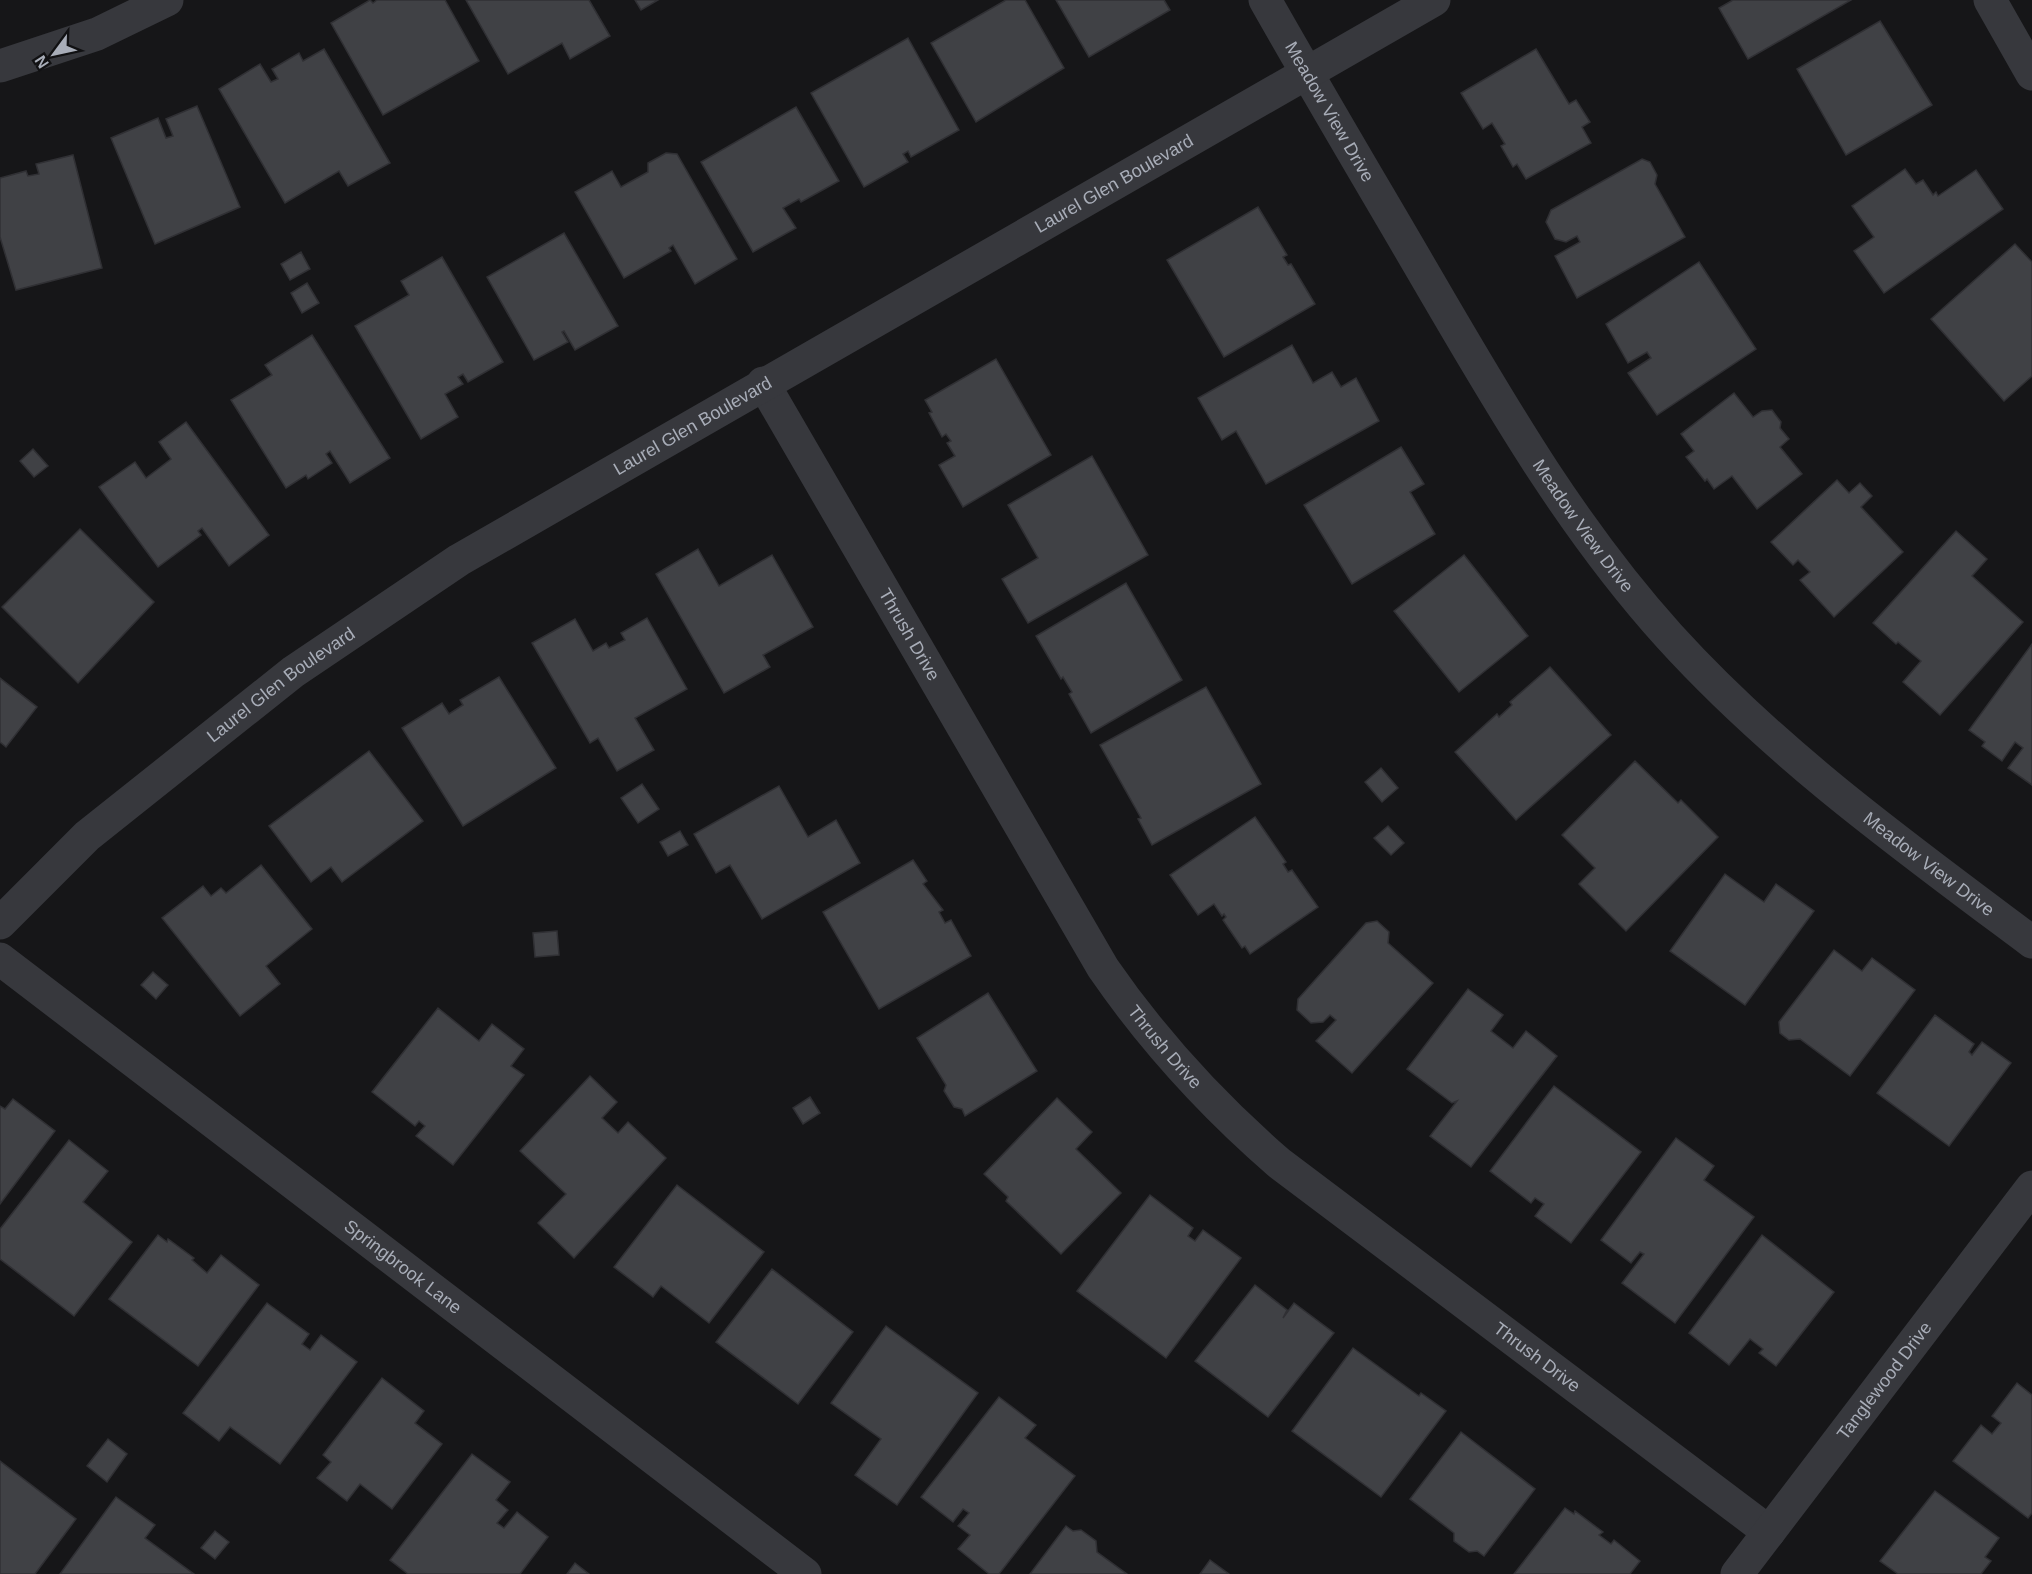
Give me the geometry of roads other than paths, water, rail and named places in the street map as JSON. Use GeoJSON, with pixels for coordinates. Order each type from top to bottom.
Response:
{"type":"FeatureCollection","features":[{"type":"Feature","properties":{"kind":"street"},"geometry":{"type":"LineString","coordinates":[[0,66],[97,34],[167,0]]}},
{"type":"Feature","properties":{"kind":"street","name":"Meadow View Drive"},"geometry":{"type":"LineString","coordinates":[[1265,0],[1511,423],[1558,497],[1611,568],[1676,643],[1729,698],[1794,759],[1914,854],[2032,942]]}},
{"type":"Feature","properties":{"kind":"street","name":"Laurel Glen Boulevard"},"geometry":{"type":"LineString","coordinates":[[0,922],[87,836],[293,672],[459,560],[763,383],[1434,0]]}},
{"type":"Feature","properties":{"kind":"street"},"geometry":{"type":"LineString","coordinates":[[1990,0],[2032,74]]}},
{"type":"Feature","properties":{"kind":"street","name":"Thrush Drive"},"geometry":{"type":"LineString","coordinates":[[763,383],[1103,968],[1141,1022],[1184,1072],[1229,1120],[1279,1163],[1769,1532]]}},
{"type":"Feature","properties":{"kind":"street","name":"Springbrook Lane"},"geometry":{"type":"LineString","coordinates":[[0,959],[805,1574]]}},
{"type":"Feature","properties":{"kind":"street","name":"Tanglewood Drive"},"geometry":{"type":"LineString","coordinates":[[1737,1574],[2032,1187]]}}]}
